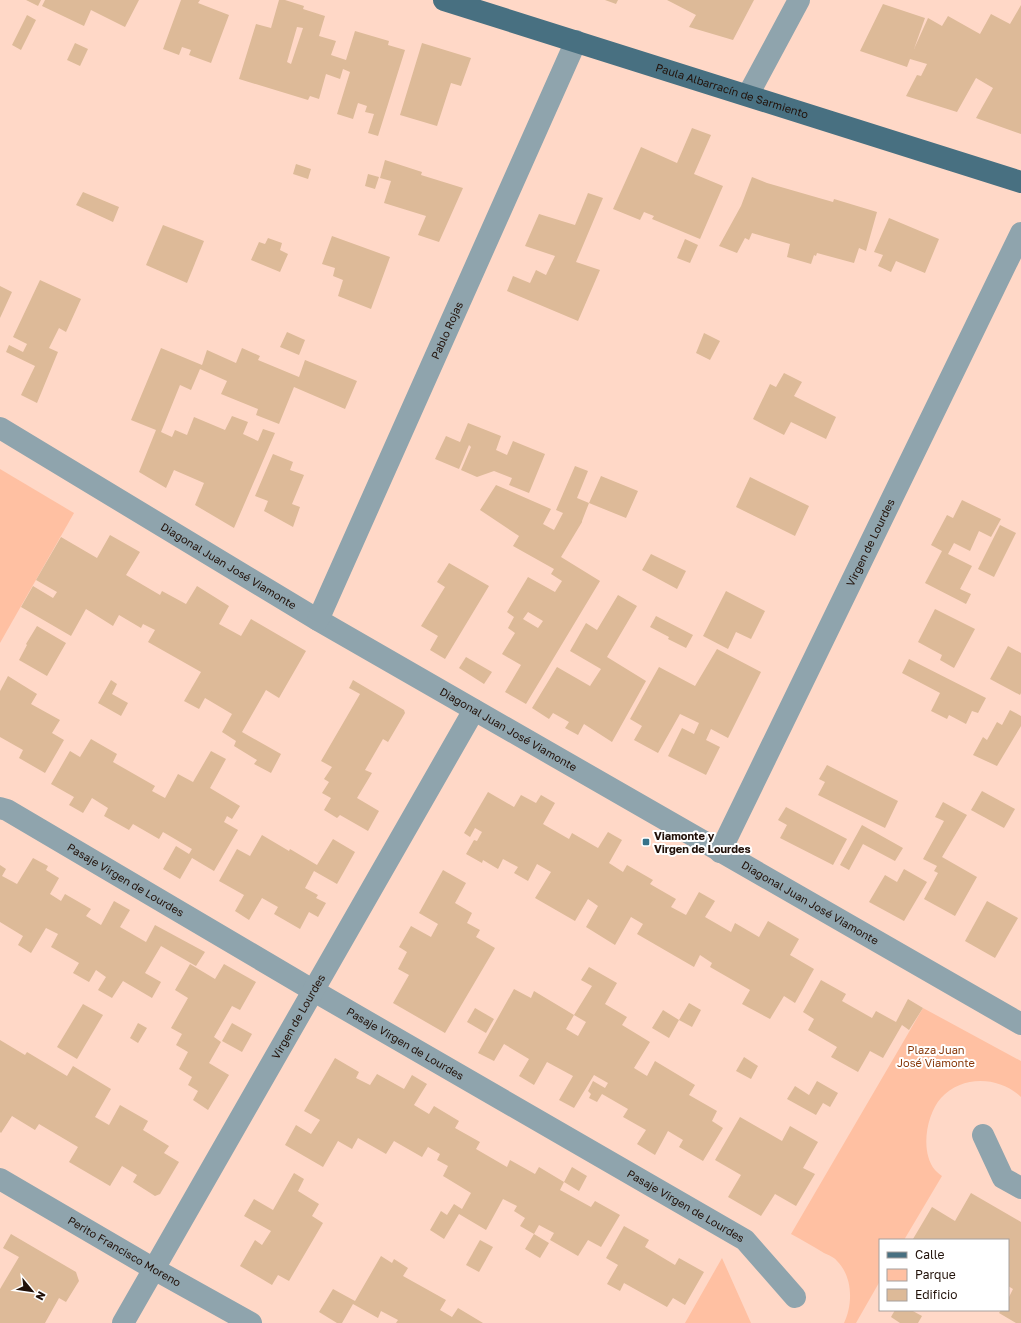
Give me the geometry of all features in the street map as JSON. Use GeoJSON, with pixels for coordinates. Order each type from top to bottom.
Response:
{"type":"FeatureCollection","features":[{"type":"Feature","properties":{"kind":"main road","name":"Paula Albarracín de Sarmiento"},"geometry":{"type":"LineString","coordinates":[[444,0],[1021,182]]}},
{"type":"Feature","properties":{"kind":"street"},"geometry":{"type":"LineString","coordinates":[[748,95],[799,0]]}},
{"type":"Feature","properties":{"kind":"street","name":"Pablo Rojas"},"geometry":{"type":"LineString","coordinates":[[318,620],[576,41]]}},
{"type":"Feature","properties":{"kind":"street","name":"Virgen de Lourdes"},"geometry":{"type":"LineString","coordinates":[[720,852],[1021,233]]}},
{"type":"Feature","properties":{"kind":"street","name":"Diagonal Juan José Viamonte"},"geometry":{"type":"LineString","coordinates":[[0,428],[318,620],[1021,1024]]}},
{"type":"Feature","properties":{"kind":"street","name":"Virgen de Lourdes"},"geometry":{"type":"LineString","coordinates":[[123,1323],[474,710]]}},
{"type":"Feature","properties":{"kind":"street","name":"Pasaje Virgen de Lourdes"},"geometry":{"type":"LineString","coordinates":[[0,808],[7,810],[314,991],[745,1240],[795,1297]]}},
{"type":"Feature","properties":{"kind":"street"},"geometry":{"type":"LineString","coordinates":[[983,1135],[1003,1178],[1021,1188]]}},
{"type":"Feature","properties":{"kind":"street","name":"Perito Francisco Moreno"},"geometry":{"type":"LineString","coordinates":[[0,1179],[154,1269],[251,1323]]}},
{"type":"Feature","properties":{"kind":"green space"},"geometry":{"type":"Polygon","coordinates":[[[0,469],[74,513],[0,643],[0,469]]]}},
{"type":"Feature","properties":{"kind":"green space","name":"Plaza Juan José Viamonte"},"geometry":{"type":"Polygon","coordinates":[[[923,1008],[1021,1061],[1021,1097],[1012,1090],[992,1082],[970,1082],[959,1085],[950,1090],[936,1105],[929,1124],[926,1144],[930,1162],[935,1170],[942,1176],[905,1239],[879,1239],[879,1283],[856,1323],[844,1323],[849,1308],[850,1291],[849,1283],[842,1267],[833,1257],[791,1234],[923,1008]]]}},
{"type":"Feature","properties":{"kind":"green space"},"geometry":{"type":"Polygon","coordinates":[[[722,1258],[751,1323],[685,1323],[722,1258]]]}},
{"type":"Feature","properties":{"kind":"building"},"geometry":{"type":"Polygon","coordinates":[[[26,0],[41,0],[38,6],[26,0]]]}},
{"type":"Feature","properties":{"kind":"building"},"geometry":{"type":"Polygon","coordinates":[[[45,0],[139,0],[125,27],[91,10],[84,26],[42,6],[45,0]]]}},
{"type":"Feature","properties":{"kind":"building"},"geometry":{"type":"Polygon","coordinates":[[[181,0],[200,0],[198,3],[229,15],[211,63],[189,55],[191,50],[182,47],[179,55],[163,49],[181,0]]]}},
{"type":"Feature","properties":{"kind":"building"},"geometry":{"type":"Polygon","coordinates":[[[279,0],[285,0],[304,6],[303,9],[325,16],[319,36],[336,41],[331,55],[346,60],[355,31],[389,41],[388,45],[405,50],[378,136],[368,133],[374,114],[365,112],[367,106],[358,103],[353,119],[337,114],[350,72],[343,69],[340,79],[326,74],[319,99],[310,96],[308,100],[239,79],[256,24],[271,28],[279,0]],[[297,27],[287,62],[291,64],[303,28],[297,27]]]}},
{"type":"Feature","properties":{"kind":"building"},"geometry":{"type":"Polygon","coordinates":[[[605,0],[618,0],[616,4],[605,0]]]}},
{"type":"Feature","properties":{"kind":"building"},"geometry":{"type":"Polygon","coordinates":[[[667,0],[754,0],[733,40],[689,27],[696,15],[667,0]]]}},
{"type":"Feature","properties":{"kind":"building"},"geometry":{"type":"Polygon","coordinates":[[[883,4],[925,18],[914,49],[928,18],[942,26],[948,16],[980,34],[991,14],[1010,24],[1021,5],[1021,134],[976,118],[993,88],[976,78],[957,112],[906,96],[917,75],[921,76],[927,64],[910,59],[907,67],[860,51],[883,4]]]}},
{"type":"Feature","properties":{"kind":"building"},"geometry":{"type":"Polygon","coordinates":[[[27,15],[36,20],[21,50],[12,45],[27,15]]]}},
{"type":"Feature","properties":{"kind":"building"},"geometry":{"type":"Polygon","coordinates":[[[75,43],[88,49],[80,66],[67,60],[75,43]]]}},
{"type":"Feature","properties":{"kind":"building"},"geometry":{"type":"Polygon","coordinates":[[[422,43],[471,58],[461,86],[451,83],[437,126],[400,115],[422,43]]]}},
{"type":"Feature","properties":{"kind":"building"},"geometry":{"type":"Polygon","coordinates":[[[692,128],[711,135],[694,174],[723,186],[700,239],[652,219],[654,216],[644,212],[640,220],[613,209],[641,147],[677,163],[692,128]]]}},
{"type":"Feature","properties":{"kind":"building"},"geometry":{"type":"Polygon","coordinates":[[[385,160],[422,172],[421,175],[463,188],[439,242],[418,235],[426,216],[384,203],[391,181],[380,178],[385,160]]]}},
{"type":"Feature","properties":{"kind":"building"},"geometry":{"type":"Polygon","coordinates":[[[296,164],[311,169],[308,179],[293,174],[296,164]]]}},
{"type":"Feature","properties":{"kind":"building"},"geometry":{"type":"Polygon","coordinates":[[[368,174],[379,177],[375,189],[365,186],[368,174]]]}},
{"type":"Feature","properties":{"kind":"building"},"geometry":{"type":"Polygon","coordinates":[[[752,177],[767,183],[833,202],[834,199],[877,212],[866,251],[859,248],[854,263],[817,253],[816,256],[814,255],[811,264],[787,257],[790,244],[752,233],[749,240],[745,238],[737,253],[719,246],[741,206],[752,177]]]}},
{"type":"Feature","properties":{"kind":"building"},"geometry":{"type":"Polygon","coordinates":[[[83,192],[119,207],[113,222],[76,205],[83,192]]]}},
{"type":"Feature","properties":{"kind":"building"},"geometry":{"type":"Polygon","coordinates":[[[588,193],[603,198],[576,262],[600,270],[578,321],[507,291],[513,276],[530,283],[536,270],[546,275],[555,256],[525,246],[539,214],[575,225],[588,193]]]}},
{"type":"Feature","properties":{"kind":"building"},"geometry":{"type":"Polygon","coordinates":[[[889,218],[939,239],[925,273],[896,261],[891,272],[878,266],[883,255],[874,252],[889,218]]]}},
{"type":"Feature","properties":{"kind":"building"},"geometry":{"type":"Polygon","coordinates":[[[163,225],[204,241],[187,283],[146,265],[163,225]]]}},
{"type":"Feature","properties":{"kind":"building"},"geometry":{"type":"Polygon","coordinates":[[[332,236],[390,257],[371,309],[338,296],[343,280],[333,276],[335,268],[322,264],[332,236]]]}},
{"type":"Feature","properties":{"kind":"building"},"geometry":{"type":"Polygon","coordinates":[[[268,238],[282,243],[280,250],[288,254],[280,272],[251,260],[259,242],[265,244],[268,238]]]}},
{"type":"Feature","properties":{"kind":"building"},"geometry":{"type":"Polygon","coordinates":[[[685,239],[698,245],[690,263],[677,258],[685,239]]]}},
{"type":"Feature","properties":{"kind":"building"},"geometry":{"type":"Polygon","coordinates":[[[40,280],[81,299],[66,332],[59,328],[49,348],[58,352],[37,403],[21,395],[35,366],[6,352],[9,345],[23,352],[27,344],[13,337],[40,280]]]}},
{"type":"Feature","properties":{"kind":"building"},"geometry":{"type":"Polygon","coordinates":[[[0,286],[12,292],[0,318],[0,286]]]}},
{"type":"Feature","properties":{"kind":"building"},"geometry":{"type":"Polygon","coordinates":[[[287,332],[305,340],[299,355],[280,347],[287,332]]]}},
{"type":"Feature","properties":{"kind":"building"},"geometry":{"type":"Polygon","coordinates":[[[704,333],[720,341],[710,360],[696,353],[704,333]]]}},
{"type":"Feature","properties":{"kind":"building"},"geometry":{"type":"Polygon","coordinates":[[[161,348],[202,365],[207,350],[236,363],[242,348],[260,356],[258,360],[299,377],[305,360],[357,381],[345,409],[294,387],[279,424],[256,415],[258,409],[221,394],[227,381],[200,369],[191,390],[180,385],[161,432],[172,437],[175,430],[187,435],[194,417],[225,430],[232,416],[248,422],[243,434],[258,441],[263,429],[275,433],[234,528],[195,505],[204,483],[174,470],[166,488],[139,472],[156,430],[131,420],[161,348]]]}},
{"type":"Feature","properties":{"kind":"building"},"geometry":{"type":"Polygon","coordinates":[[[784,373],[802,382],[794,396],[836,417],[826,439],[791,422],[784,435],[753,419],[770,384],[776,387],[784,373]]]}},
{"type":"Feature","properties":{"kind":"building"},"geometry":{"type":"Polygon","coordinates":[[[468,423],[501,436],[496,450],[507,455],[513,441],[545,454],[529,493],[509,485],[512,478],[494,471],[477,477],[461,470],[471,447],[469,445],[459,469],[435,459],[446,436],[460,442],[468,423]]]}},
{"type":"Feature","properties":{"kind":"building"},"geometry":{"type":"Polygon","coordinates":[[[273,454],[293,462],[290,470],[304,475],[292,504],[300,507],[293,527],[264,511],[268,501],[255,496],[273,454]]]}},
{"type":"Feature","properties":{"kind":"building"},"geometry":{"type":"Polygon","coordinates":[[[575,466],[588,471],[577,498],[589,503],[582,522],[561,557],[600,581],[526,704],[505,692],[521,665],[502,654],[515,633],[508,628],[514,617],[507,612],[528,577],[555,592],[562,581],[551,574],[554,569],[513,546],[519,536],[480,510],[496,485],[551,509],[543,524],[554,530],[563,513],[556,510],[575,466]],[[528,612],[523,619],[538,628],[543,621],[528,612]]]}},
{"type":"Feature","properties":{"kind":"building"},"geometry":{"type":"Polygon","coordinates":[[[601,476],[638,491],[626,518],[589,503],[601,476]]]}},
{"type":"Feature","properties":{"kind":"building"},"geometry":{"type":"Polygon","coordinates":[[[750,477],[809,506],[795,536],[736,507],[750,477]]]}},
{"type":"Feature","properties":{"kind":"building"},"geometry":{"type":"Polygon","coordinates":[[[962,500],[1001,519],[991,537],[979,531],[970,551],[954,543],[948,554],[972,566],[960,589],[971,594],[966,604],[925,583],[942,551],[931,545],[947,515],[953,518],[962,500]]]}},
{"type":"Feature","properties":{"kind":"building"},"geometry":{"type":"Polygon","coordinates":[[[1000,525],[1016,533],[994,577],[978,569],[1000,525]]]}},
{"type":"Feature","properties":{"kind":"building"},"geometry":{"type":"Polygon","coordinates":[[[110,535],[140,552],[126,575],[160,595],[162,591],[186,604],[197,586],[229,606],[219,624],[241,636],[251,619],[306,651],[279,698],[266,690],[242,732],[281,754],[271,773],[254,764],[257,760],[234,746],[236,741],[222,732],[232,714],[205,698],[199,709],[184,701],[201,672],[148,642],[155,630],[143,624],[141,628],[119,615],[113,626],[86,609],[71,636],[21,607],[33,586],[53,598],[57,592],[36,580],[61,537],[97,558],[110,535]]]}},
{"type":"Feature","properties":{"kind":"building"},"geometry":{"type":"Polygon","coordinates":[[[651,554],[686,571],[677,589],[642,570],[651,554]]]}},
{"type":"Feature","properties":{"kind":"building"},"geometry":{"type":"Polygon","coordinates":[[[449,563],[489,586],[445,659],[430,650],[438,636],[421,626],[445,587],[437,582],[449,563]]]}},
{"type":"Feature","properties":{"kind":"building"},"geometry":{"type":"Polygon","coordinates":[[[726,591],[765,611],[751,639],[736,632],[728,649],[703,636],[726,591]]]}},
{"type":"Feature","properties":{"kind":"building"},"geometry":{"type":"Polygon","coordinates":[[[618,595],[637,606],[607,657],[646,681],[612,742],[584,724],[578,735],[565,728],[569,722],[553,713],[549,719],[532,708],[557,667],[590,686],[601,669],[570,651],[586,623],[597,630],[618,595]]]}},
{"type":"Feature","properties":{"kind":"building"},"geometry":{"type":"Polygon","coordinates":[[[935,609],[975,629],[954,668],[940,660],[942,655],[918,642],[935,609]]]}},
{"type":"Feature","properties":{"kind":"building"},"geometry":{"type":"Polygon","coordinates":[[[656,616],[693,635],[686,648],[668,639],[669,637],[650,627],[656,616]]]}},
{"type":"Feature","properties":{"kind":"building"},"geometry":{"type":"Polygon","coordinates":[[[37,626],[66,643],[47,676],[19,660],[27,645],[26,644],[37,626]]]}},
{"type":"Feature","properties":{"kind":"building"},"geometry":{"type":"Polygon","coordinates":[[[1008,646],[1021,653],[1020,695],[990,679],[1008,646]]]}},
{"type":"Feature","properties":{"kind":"building"},"geometry":{"type":"Polygon","coordinates":[[[717,649],[761,672],[728,738],[711,729],[706,740],[720,747],[706,775],[668,756],[682,728],[694,734],[699,723],[680,714],[658,753],[634,740],[642,726],[630,719],[659,667],[695,686],[717,649]]]}},
{"type":"Feature","properties":{"kind":"building"},"geometry":{"type":"Polygon","coordinates":[[[466,657],[492,672],[484,684],[459,668],[466,657]]]}},
{"type":"Feature","properties":{"kind":"building"},"geometry":{"type":"Polygon","coordinates":[[[909,659],[986,698],[978,713],[972,711],[966,724],[949,715],[947,719],[931,711],[940,693],[902,673],[909,659]]]}},
{"type":"Feature","properties":{"kind":"building"},"geometry":{"type":"Polygon","coordinates":[[[8,676],[37,694],[31,704],[60,720],[52,733],[64,740],[45,773],[19,758],[23,750],[0,737],[0,691],[8,676]]]}},
{"type":"Feature","properties":{"kind":"building"},"geometry":{"type":"Polygon","coordinates":[[[111,680],[117,684],[112,694],[128,703],[121,716],[98,703],[111,680]]]}},
{"type":"Feature","properties":{"kind":"building"},"geometry":{"type":"Polygon","coordinates":[[[353,680],[404,710],[405,713],[388,742],[383,739],[365,770],[372,773],[357,798],[379,811],[368,831],[340,815],[337,818],[324,810],[331,798],[322,793],[329,782],[324,779],[332,767],[321,761],[360,694],[349,688],[353,680]]]}},
{"type":"Feature","properties":{"kind":"building"},"geometry":{"type":"Polygon","coordinates":[[[1010,710],[1021,716],[1021,726],[997,766],[973,755],[983,737],[987,740],[997,722],[1002,725],[1010,710]]]}},
{"type":"Feature","properties":{"kind":"building"},"geometry":{"type":"Polygon","coordinates":[[[91,739],[117,754],[113,762],[155,786],[152,791],[165,798],[178,774],[193,782],[211,751],[226,759],[210,788],[240,806],[232,819],[227,816],[224,822],[238,830],[214,871],[192,858],[180,879],[163,869],[176,846],[189,854],[192,849],[163,832],[159,839],[133,824],[129,830],[104,816],[108,808],[92,798],[83,813],[69,805],[74,797],[51,784],[70,751],[80,757],[91,739]]]}},
{"type":"Feature","properties":{"kind":"building"},"geometry":{"type":"Polygon","coordinates":[[[827,765],[898,801],[885,828],[818,795],[825,782],[819,779],[827,765]]]}},
{"type":"Feature","properties":{"kind":"building"},"geometry":{"type":"Polygon","coordinates":[[[982,791],[1015,809],[1004,828],[971,810],[982,791]]]}},
{"type":"Feature","properties":{"kind":"building"},"geometry":{"type":"Polygon","coordinates":[[[488,792],[514,807],[521,795],[536,803],[541,795],[555,803],[543,824],[569,839],[572,833],[598,848],[608,832],[622,840],[609,863],[623,872],[627,865],[653,880],[650,884],[676,899],[671,907],[686,915],[699,892],[715,901],[705,917],[731,932],[735,923],[759,937],[768,921],[799,939],[790,955],[814,969],[795,1003],[784,996],[770,1019],[742,1004],[750,990],[710,967],[712,963],[700,955],[694,967],[637,934],[643,924],[631,917],[615,945],[586,927],[598,906],[588,899],[575,921],[535,898],[551,872],[537,864],[528,881],[514,873],[518,867],[503,859],[498,869],[483,860],[482,863],[466,854],[474,840],[477,841],[482,832],[475,828],[470,837],[464,833],[488,792]]]}},
{"type":"Feature","properties":{"kind":"building"},"geometry":{"type":"Polygon","coordinates":[[[943,802],[967,815],[942,857],[977,877],[955,916],[924,899],[938,873],[934,871],[937,866],[923,859],[944,821],[935,817],[943,802]]]}},
{"type":"Feature","properties":{"kind":"building"},"geometry":{"type":"Polygon","coordinates":[[[786,807],[847,839],[833,865],[780,838],[787,825],[778,820],[786,807]]]}},
{"type":"Feature","properties":{"kind":"building"},"geometry":{"type":"Polygon","coordinates":[[[862,825],[903,848],[895,861],[863,844],[849,870],[840,865],[862,825]]]}},
{"type":"Feature","properties":{"kind":"building"},"geometry":{"type":"Polygon","coordinates":[[[262,835],[317,865],[333,839],[355,852],[337,884],[314,871],[305,888],[318,895],[316,898],[326,903],[318,917],[309,912],[300,929],[274,914],[278,907],[262,898],[249,920],[235,911],[244,895],[219,881],[237,849],[250,856],[262,835]]]}},
{"type":"Feature","properties":{"kind":"building"},"geometry":{"type":"Polygon","coordinates":[[[33,858],[48,866],[46,870],[59,878],[50,894],[61,901],[65,894],[91,909],[86,916],[101,925],[114,901],[130,910],[120,927],[146,942],[155,925],[205,952],[196,966],[161,946],[145,973],[161,982],[152,998],[123,981],[112,998],[98,990],[106,977],[96,970],[89,982],[73,973],[79,963],[51,947],[58,934],[46,928],[31,953],[18,945],[23,936],[0,922],[0,865],[6,869],[2,876],[17,884],[33,858]]]}},
{"type":"Feature","properties":{"kind":"building"},"geometry":{"type":"Polygon","coordinates":[[[904,869],[927,882],[904,921],[869,902],[885,875],[897,882],[904,869]]]}},
{"type":"Feature","properties":{"kind":"building"},"geometry":{"type":"Polygon","coordinates":[[[443,870],[466,883],[455,903],[472,913],[467,923],[480,930],[476,937],[495,948],[445,1033],[393,1003],[409,975],[398,969],[407,952],[399,947],[411,926],[431,937],[438,924],[419,913],[443,870]]]}},
{"type":"Feature","properties":{"kind":"building"},"geometry":{"type":"Polygon","coordinates":[[[987,901],[1018,918],[995,958],[965,941],[987,901]]]}},
{"type":"Feature","properties":{"kind":"building"},"geometry":{"type":"Polygon","coordinates":[[[190,964],[215,979],[224,964],[256,982],[240,1010],[232,1006],[214,1037],[221,1042],[209,1063],[229,1075],[208,1110],[193,1100],[198,1091],[188,1085],[192,1077],[179,1069],[188,1052],[176,1045],[182,1034],[171,1028],[188,998],[175,990],[190,964]]]}},
{"type":"Feature","properties":{"kind":"building"},"geometry":{"type":"Polygon","coordinates":[[[589,967],[617,983],[605,1004],[627,1017],[622,1025],[650,1042],[634,1068],[647,1076],[655,1061],[695,1085],[689,1095],[717,1111],[712,1121],[723,1128],[703,1161],[679,1147],[683,1140],[668,1131],[655,1155],[637,1144],[646,1130],[623,1117],[628,1109],[602,1094],[597,1102],[589,1098],[591,1094],[588,1091],[593,1081],[605,1088],[608,1083],[594,1075],[574,1108],[559,1100],[573,1076],[547,1062],[534,1085],[519,1076],[529,1059],[504,1044],[494,1061],[478,1053],[514,989],[531,998],[534,991],[574,1015],[592,986],[581,980],[589,967]],[[574,1015],[566,1029],[578,1036],[586,1022],[574,1015]]]}},
{"type":"Feature","properties":{"kind":"building"},"geometry":{"type":"Polygon","coordinates":[[[821,980],[846,994],[842,1001],[872,1018],[876,1011],[896,1022],[908,999],[923,1008],[909,1030],[902,1025],[883,1058],[870,1051],[858,1072],[831,1057],[837,1047],[808,1030],[814,1019],[803,1012],[821,980]]]}},
{"type":"Feature","properties":{"kind":"building"},"geometry":{"type":"Polygon","coordinates":[[[689,1003],[701,1010],[692,1027],[679,1020],[689,1003]]]}},
{"type":"Feature","properties":{"kind":"building"},"geometry":{"type":"Polygon","coordinates":[[[83,1004],[103,1015],[77,1059],[57,1047],[83,1004]]]}},
{"type":"Feature","properties":{"kind":"building"},"geometry":{"type":"Polygon","coordinates":[[[475,1008],[494,1019],[486,1033],[467,1022],[475,1008]]]}},
{"type":"Feature","properties":{"kind":"building"},"geometry":{"type":"Polygon","coordinates":[[[663,1010],[679,1020],[669,1038],[652,1028],[663,1010]]]}},
{"type":"Feature","properties":{"kind":"building"},"geometry":{"type":"Polygon","coordinates":[[[138,1023],[147,1028],[138,1043],[130,1038],[138,1023]]]}},
{"type":"Feature","properties":{"kind":"building"},"geometry":{"type":"Polygon","coordinates":[[[232,1023],[252,1034],[242,1052],[222,1041],[232,1023]]]}},
{"type":"Feature","properties":{"kind":"building"},"geometry":{"type":"Polygon","coordinates":[[[0,1040],[25,1055],[27,1052],[67,1076],[73,1066],[111,1089],[95,1117],[109,1125],[120,1105],[148,1121],[143,1130],[169,1146],[164,1153],[179,1162],[160,1194],[155,1196],[133,1182],[137,1175],[122,1166],[110,1186],[69,1162],[78,1147],[39,1124],[35,1130],[12,1116],[1,1133],[0,1040]]]}},
{"type":"Feature","properties":{"kind":"building"},"geometry":{"type":"Polygon","coordinates":[[[744,1057],[758,1066],[751,1079],[736,1071],[744,1057]]]}},
{"type":"Feature","properties":{"kind":"building"},"geometry":{"type":"Polygon","coordinates":[[[335,1058],[359,1072],[356,1078],[370,1085],[377,1074],[404,1089],[412,1075],[427,1084],[414,1105],[429,1114],[434,1106],[459,1121],[455,1128],[480,1142],[476,1149],[507,1167],[510,1160],[535,1174],[539,1167],[564,1182],[560,1190],[591,1207],[595,1201],[620,1215],[601,1247],[588,1240],[578,1256],[550,1240],[554,1233],[539,1225],[534,1234],[520,1226],[525,1218],[514,1211],[517,1206],[503,1199],[486,1230],[459,1214],[444,1239],[430,1230],[441,1211],[447,1215],[454,1204],[462,1209],[471,1193],[443,1176],[448,1166],[437,1160],[440,1154],[428,1147],[422,1157],[394,1141],[386,1154],[358,1138],[352,1149],[338,1141],[323,1167],[285,1145],[296,1125],[311,1134],[320,1120],[304,1111],[335,1058]]]}},
{"type":"Feature","properties":{"kind":"building"},"geometry":{"type":"Polygon","coordinates":[[[817,1081],[838,1093],[830,1107],[823,1103],[816,1115],[787,1099],[795,1086],[809,1095],[817,1081]]]}},
{"type":"Feature","properties":{"kind":"building"},"geometry":{"type":"Polygon","coordinates":[[[740,1117],[782,1141],[790,1126],[818,1142],[803,1168],[815,1174],[796,1206],[775,1194],[761,1216],[728,1197],[741,1175],[715,1160],[740,1117]]]}},
{"type":"Feature","properties":{"kind":"building"},"geometry":{"type":"Polygon","coordinates":[[[572,1167],[587,1176],[579,1191],[564,1182],[572,1167]]]}},
{"type":"Feature","properties":{"kind":"building"},"geometry":{"type":"Polygon","coordinates":[[[294,1173],[304,1179],[298,1191],[319,1204],[312,1216],[323,1223],[289,1281],[278,1275],[272,1285],[240,1266],[255,1240],[262,1245],[271,1231],[244,1216],[254,1199],[273,1210],[294,1173]]]}},
{"type":"Feature","properties":{"kind":"building"},"geometry":{"type":"Polygon","coordinates":[[[971,1193],[1021,1222],[1021,1323],[1016,1323],[999,1313],[1000,1311],[1009,1311],[1009,1297],[1013,1289],[1009,1287],[1009,1239],[913,1239],[932,1207],[955,1221],[971,1193]]]}},
{"type":"Feature","properties":{"kind":"building"},"geometry":{"type":"Polygon","coordinates":[[[624,1226],[649,1240],[645,1247],[675,1265],[679,1258],[704,1272],[685,1305],[673,1298],[667,1307],[624,1283],[620,1291],[607,1284],[618,1265],[606,1258],[624,1226]]]}},
{"type":"Feature","properties":{"kind":"building"},"geometry":{"type":"Polygon","coordinates":[[[11,1234],[76,1272],[79,1281],[66,1302],[59,1298],[45,1323],[0,1323],[0,1289],[19,1257],[3,1248],[11,1234]]]}},
{"type":"Feature","properties":{"kind":"building"},"geometry":{"type":"Polygon","coordinates":[[[534,1234],[549,1243],[540,1258],[525,1249],[534,1234]]]}},
{"type":"Feature","properties":{"kind":"building"},"geometry":{"type":"Polygon","coordinates":[[[480,1240],[493,1247],[479,1272],[466,1265],[480,1240]]]}},
{"type":"Feature","properties":{"kind":"building"},"geometry":{"type":"Polygon","coordinates":[[[381,1256],[392,1263],[394,1259],[408,1268],[403,1276],[446,1300],[440,1310],[452,1317],[458,1308],[483,1323],[396,1323],[398,1320],[381,1311],[378,1318],[353,1304],[342,1323],[337,1323],[319,1312],[333,1289],[355,1301],[381,1256]]]}},
{"type":"Feature","properties":{"kind":"building"},"geometry":{"type":"Polygon","coordinates":[[[894,1311],[913,1311],[922,1316],[918,1323],[900,1323],[891,1317],[894,1311]]]}},
{"type":"Feature","properties":{"kind":"place","name":"Viamonte y Virgen de Lourdes"},"geometry":{"type":"Point","coordinates":[646,842]}}]}
